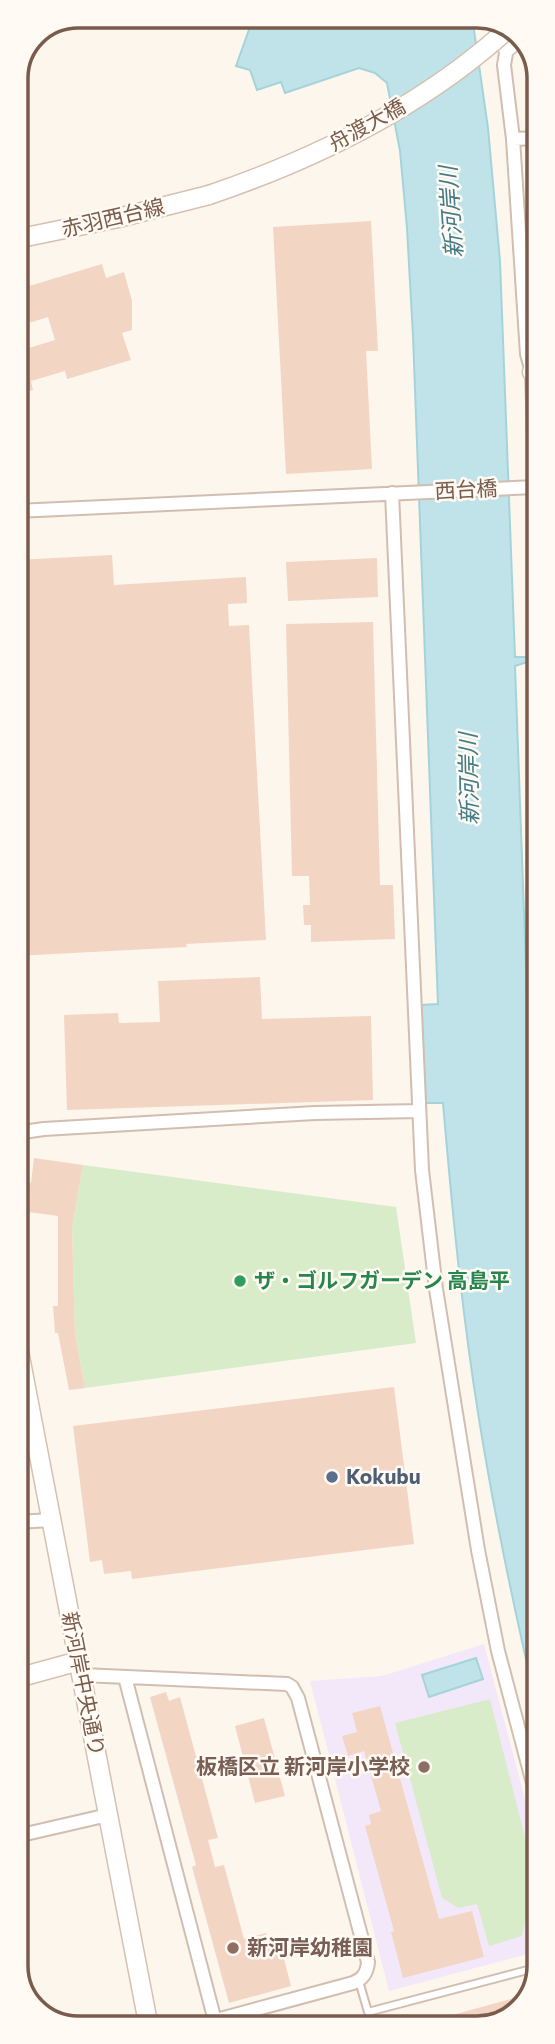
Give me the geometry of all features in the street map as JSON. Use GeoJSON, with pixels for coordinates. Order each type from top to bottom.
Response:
{"type":"FeatureCollection","features":[{"type":"Feature","properties":{"kind":"street","name":"舟渡大橋"},"geometry":{"type":"LineString","coordinates":[[209,195],[264,177],[362,131],[446,77],[500,34]]}},
{"type":"Feature","properties":{"kind":"street"},"geometry":{"type":"LineString","coordinates":[[513,44],[504,65],[513,139],[527,354]]}},
{"type":"Feature","properties":{"kind":"street"},"geometry":{"type":"LineString","coordinates":[[513,139],[527,138]]}},
{"type":"Feature","properties":{"kind":"street","name":"赤羽西台線"},"geometry":{"type":"LineString","coordinates":[[28,237],[209,195]]}},
{"type":"Feature","properties":{"kind":"street","name":"西台橋"},"geometry":{"type":"LineString","coordinates":[[28,510],[527,487]]}},
{"type":"Feature","properties":{"kind":"street"},"geometry":{"type":"LineString","coordinates":[[395,493],[422,1170],[429,1237],[466,1484],[498,1651],[527,1761]]}},
{"type":"Feature","properties":{"kind":"street"},"geometry":{"type":"LineString","coordinates":[[28,1131],[315,1113],[419,1111]]}},
{"type":"Feature","properties":{"kind":"street","name":"新河岸中央通り"},"geometry":{"type":"LineString","coordinates":[[28,1399],[147,2016]]}},
{"type":"Feature","properties":{"kind":"street"},"geometry":{"type":"LineString","coordinates":[[28,1521],[51,1520]]}},
{"type":"Feature","properties":{"kind":"street"},"geometry":{"type":"LineString","coordinates":[[28,1676],[80,1668],[125,1677],[281,1684],[292,1687],[296,1692],[368,1970],[359,1981],[233,2016]]}},
{"type":"Feature","properties":{"kind":"street"},"geometry":{"type":"LineString","coordinates":[[125,1677],[214,2016]]}},
{"type":"Feature","properties":{"kind":"street"},"geometry":{"type":"LineString","coordinates":[[28,1833],[108,1815]]}},
{"type":"Feature","properties":{"kind":"lane"},"geometry":{"type":"LineString","coordinates":[[28,1437],[35,1437]]}},
{"type":"Feature","properties":{"kind":"lane"},"geometry":{"type":"LineString","coordinates":[[359,1981],[368,2012],[527,1970]]}},
{"type":"Feature","properties":{"kind":"shaded area","name":"板橋区立 新河岸小学校"},"geometry":{"type":"Polygon","coordinates":[[[484,1644],[527,1807],[527,1954],[389,1991],[310,1681],[382,1676],[484,1644]]]}},
{"type":"Feature","properties":{"kind":"green space","name":"ザ・ゴルフガーデン 高島平"},"geometry":{"type":"Polygon","coordinates":[[[83,1165],[396,1207],[416,1343],[85,1388],[75,1334],[72,1228],[83,1165]]]}},
{"type":"Feature","properties":{"kind":"green space"},"geometry":{"type":"Polygon","coordinates":[[[490,1699],[527,1845],[527,1913],[522,1936],[489,1946],[477,1904],[458,1908],[442,1898],[395,1723],[490,1699]]]}},
{"type":"Feature","properties":{"kind":"water","name":"新河岸川"},"geometry":{"type":"Polygon","coordinates":[[[250,28],[474,28],[488,128],[500,261],[515,657],[527,657],[527,662],[515,666],[527,995],[527,1664],[492,1494],[467,1340],[443,1103],[426,1103],[421,1005],[438,1004],[413,336],[400,151],[387,83],[375,73],[359,68],[285,93],[281,82],[257,90],[250,70],[236,66],[250,28]]]}},
{"type":"Feature","properties":{"kind":"water"},"geometry":{"type":"Polygon","coordinates":[[[476,1658],[483,1679],[429,1697],[422,1675],[476,1658]]]}},
{"type":"Feature","properties":{"kind":"building"},"geometry":{"type":"Polygon","coordinates":[[[371,221],[378,351],[366,351],[372,469],[286,474],[273,227],[371,221]]]}},
{"type":"Feature","properties":{"kind":"building"},"geometry":{"type":"Polygon","coordinates":[[[102,264],[106,278],[124,272],[132,301],[132,330],[122,333],[131,360],[67,379],[65,371],[31,381],[33,390],[28,391],[28,348],[55,340],[48,317],[28,323],[28,286],[102,264]]]}},
{"type":"Feature","properties":{"kind":"building"},"geometry":{"type":"Polygon","coordinates":[[[112,555],[114,585],[246,577],[247,603],[228,604],[229,626],[249,625],[266,940],[28,955],[28,559],[112,555]]]}},
{"type":"Feature","properties":{"kind":"building"},"geometry":{"type":"Polygon","coordinates":[[[377,558],[378,597],[288,601],[286,562],[377,558]]]}},
{"type":"Feature","properties":{"kind":"building"},"geometry":{"type":"Polygon","coordinates":[[[373,622],[380,885],[393,885],[395,939],[311,942],[311,925],[304,925],[303,905],[310,905],[309,876],[292,876],[286,624],[373,622]]]}},
{"type":"Feature","properties":{"kind":"building"},"geometry":{"type":"Polygon","coordinates":[[[260,977],[262,1019],[371,1016],[373,1100],[67,1110],[64,1015],[118,1013],[119,1023],[160,1022],[158,981],[260,977]]]}},
{"type":"Feature","properties":{"kind":"building"},"geometry":{"type":"Polygon","coordinates":[[[34,1158],[83,1165],[72,1228],[75,1334],[85,1388],[69,1390],[58,1333],[55,1333],[53,1306],[58,1306],[58,1216],[28,1212],[28,1183],[31,1183],[34,1158]]]}},
{"type":"Feature","properties":{"kind":"building"},"geometry":{"type":"Polygon","coordinates":[[[394,1387],[414,1544],[132,1579],[131,1571],[104,1574],[102,1560],[90,1562],[73,1426],[394,1387]]]}},
{"type":"Feature","properties":{"kind":"building"},"geometry":{"type":"Polygon","coordinates":[[[166,1692],[169,1701],[180,1697],[218,1838],[208,1840],[215,1867],[224,1865],[244,1939],[266,1933],[271,1950],[281,1947],[291,1986],[229,2003],[192,1867],[196,1865],[150,1697],[166,1692]]]}},
{"type":"Feature","properties":{"kind":"building"},"geometry":{"type":"Polygon","coordinates":[[[380,1706],[439,1919],[472,1911],[484,1957],[403,1978],[391,1932],[394,1931],[365,1826],[371,1824],[369,1815],[381,1811],[364,1751],[348,1756],[342,1736],[357,1732],[352,1713],[380,1706]]]}},
{"type":"Feature","properties":{"kind":"building"},"geometry":{"type":"Polygon","coordinates":[[[264,1718],[285,1796],[255,1803],[235,1726],[264,1718]]]}},
{"type":"Feature","properties":{"kind":"building"},"geometry":{"type":"Polygon","coordinates":[[[516,1998],[507,2006],[487,2015],[449,2016],[516,1998]]]}},
{"type":"Feature","properties":{"kind":"place","name":"ザ・ゴルフガーデン 高島平"},"geometry":{"type":"Point","coordinates":[240,1281]}},
{"type":"Feature","properties":{"kind":"place","name":"Kokubu"},"geometry":{"type":"Point","coordinates":[332,1477]}},
{"type":"Feature","properties":{"kind":"place","name":"板橋区立 新河岸小学校"},"geometry":{"type":"Point","coordinates":[424,1767]}},
{"type":"Feature","properties":{"kind":"place","name":"新河岸幼稚園"},"geometry":{"type":"Point","coordinates":[233,1948]}}]}
